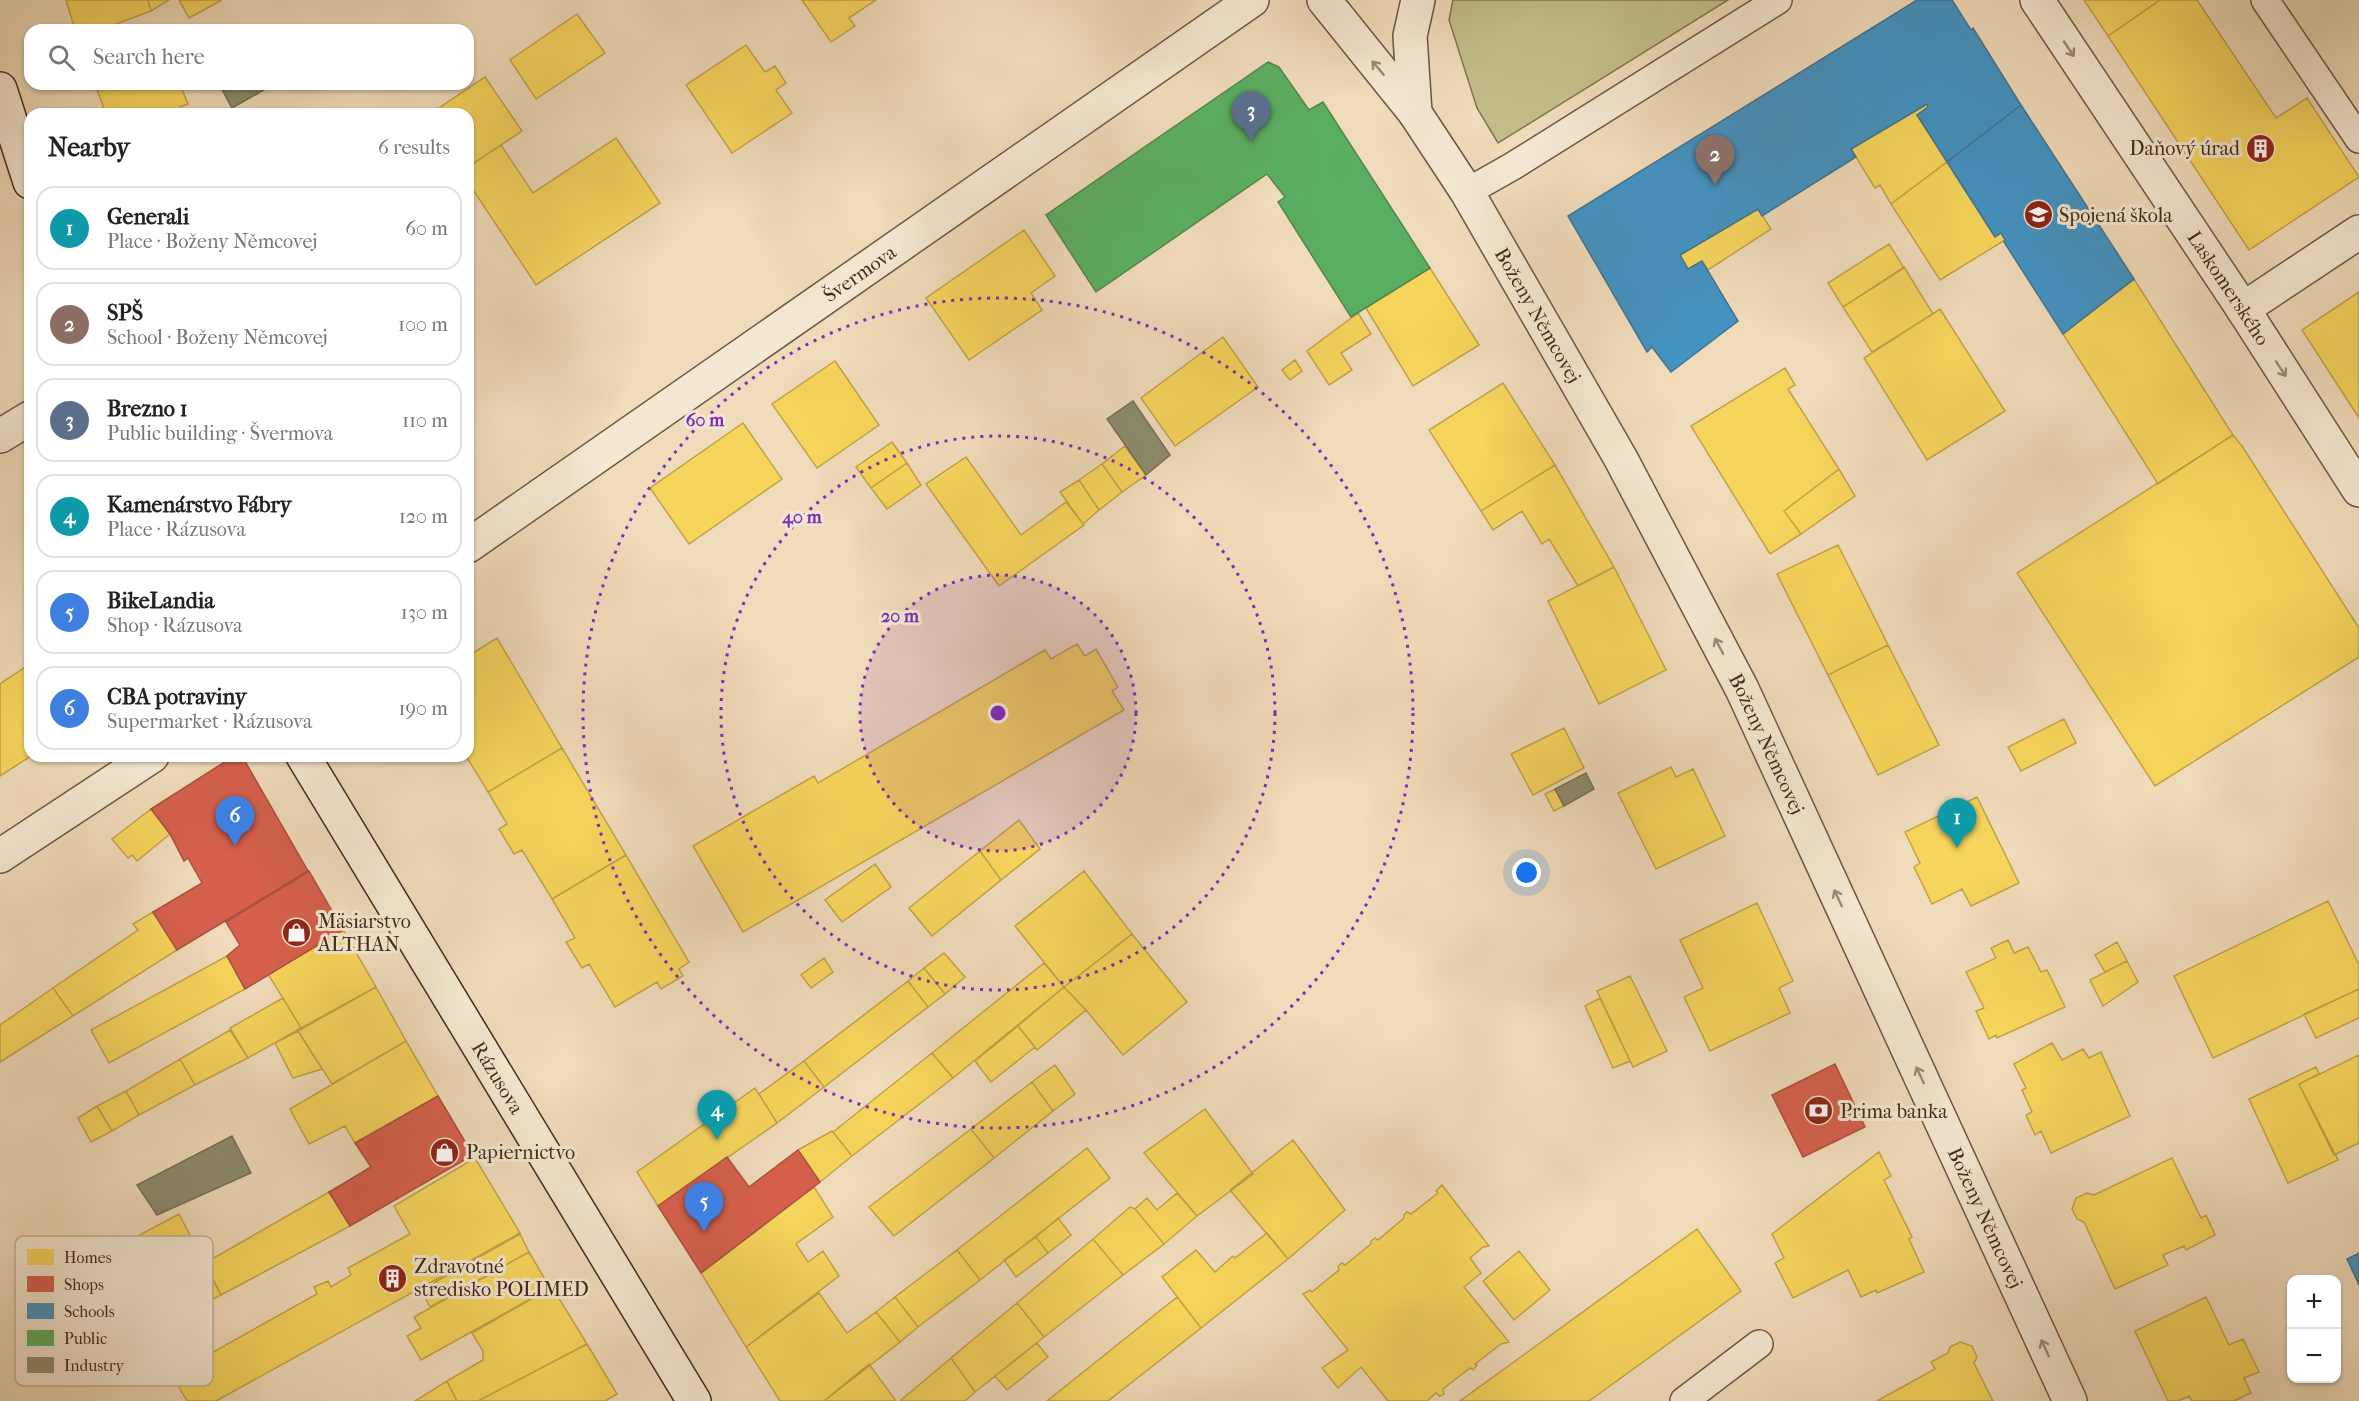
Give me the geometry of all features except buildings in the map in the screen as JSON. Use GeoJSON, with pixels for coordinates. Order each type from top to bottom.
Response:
{"type":"FeatureCollection","features":[{"type":"Feature","properties":{"kind":"street","name":"Švermova"},"geometry":{"type":"LineString","coordinates":[[474,542],[1252,0]]}},
{"type":"Feature","properties":{"kind":"street","name":"Boženy Němcovej"},"geometry":{"type":"LineString","coordinates":[[1324,0],[1415,113],[1467,192],[1621,459],[1742,689],[2070,1401]]}},
{"type":"Feature","properties":{"kind":"street","name":"Boženy Němcovej"},"geometry":{"type":"LineString","coordinates":[[1415,113],[1410,36],[1418,0]]}},
{"type":"Feature","properties":{"kind":"street","name":"Laskomerského"},"geometry":{"type":"LineString","coordinates":[[2037,0],[2243,309],[2359,490]]}},
{"type":"Feature","properties":{"kind":"street"},"geometry":{"type":"LineString","coordinates":[[0,89],[24,163]]}},
{"type":"Feature","properties":{"kind":"street"},"geometry":{"type":"LineString","coordinates":[[2243,309],[2359,232]]}},
{"type":"Feature","properties":{"kind":"street"},"geometry":{"type":"LineString","coordinates":[[0,436],[24,422]]}},
{"type":"Feature","properties":{"kind":"street"},"geometry":{"type":"LineString","coordinates":[[0,856],[143,762]]}},
{"type":"Feature","properties":{"kind":"street","name":"Rázusova"},"geometry":{"type":"LineString","coordinates":[[307,762],[694,1401]]}},
{"type":"Feature","properties":{"kind":"lane"},"geometry":{"type":"LineString","coordinates":[[1467,192],[1513,166],[1779,0]]}},
{"type":"Feature","properties":{"kind":"lane"},"geometry":{"type":"LineString","coordinates":[[2265,0],[2359,138]]}},
{"type":"Feature","properties":{"kind":"lane"},"geometry":{"type":"LineString","coordinates":[[1684,1401],[1759,1344]]}},
{"type":"Feature","properties":{"kind":"shaded area"},"geometry":{"type":"Polygon","coordinates":[[[1453,0],[1728,0],[1498,143],[1477,108],[1449,20],[1453,0]]]}},
{"type":"Feature","properties":{"kind":"place","name":"Brezno 1"},"geometry":{"type":"Point","coordinates":[1251,141]}},
{"type":"Feature","properties":{"kind":"place","name":"Daňový úrad"},"geometry":{"type":"Point","coordinates":[2261,148]}},
{"type":"Feature","properties":{"kind":"place","name":"SPŠ"},"geometry":{"type":"Point","coordinates":[1715,185]}},
{"type":"Feature","properties":{"kind":"place","name":"Spojená škola"},"geometry":{"type":"Point","coordinates":[2038,215]}},
{"type":"Feature","properties":{"kind":"place","name":"CBA potraviny"},"geometry":{"type":"Point","coordinates":[235,846]}},
{"type":"Feature","properties":{"kind":"place","name":"Generali"},"geometry":{"type":"Point","coordinates":[1957,848]}},
{"type":"Feature","properties":{"kind":"place","name":"Mäsiarstvo ALTHAN"},"geometry":{"type":"Point","coordinates":[297,932]}},
{"type":"Feature","properties":{"kind":"place","name":"Prima banka"},"geometry":{"type":"Point","coordinates":[1819,1111]}},
{"type":"Feature","properties":{"kind":"place","name":"Kamenárstvo Fábry"},"geometry":{"type":"Point","coordinates":[717,1140]}},
{"type":"Feature","properties":{"kind":"place","name":"Papiernictvo"},"geometry":{"type":"Point","coordinates":[445,1152]}},
{"type":"Feature","properties":{"kind":"place","name":"BikeLandia"},"geometry":{"type":"Point","coordinates":[704,1232]}},
{"type":"Feature","properties":{"kind":"place","name":"Zdravotné stredisko POLIMED"},"geometry":{"type":"Point","coordinates":[393,1278]}}]}
